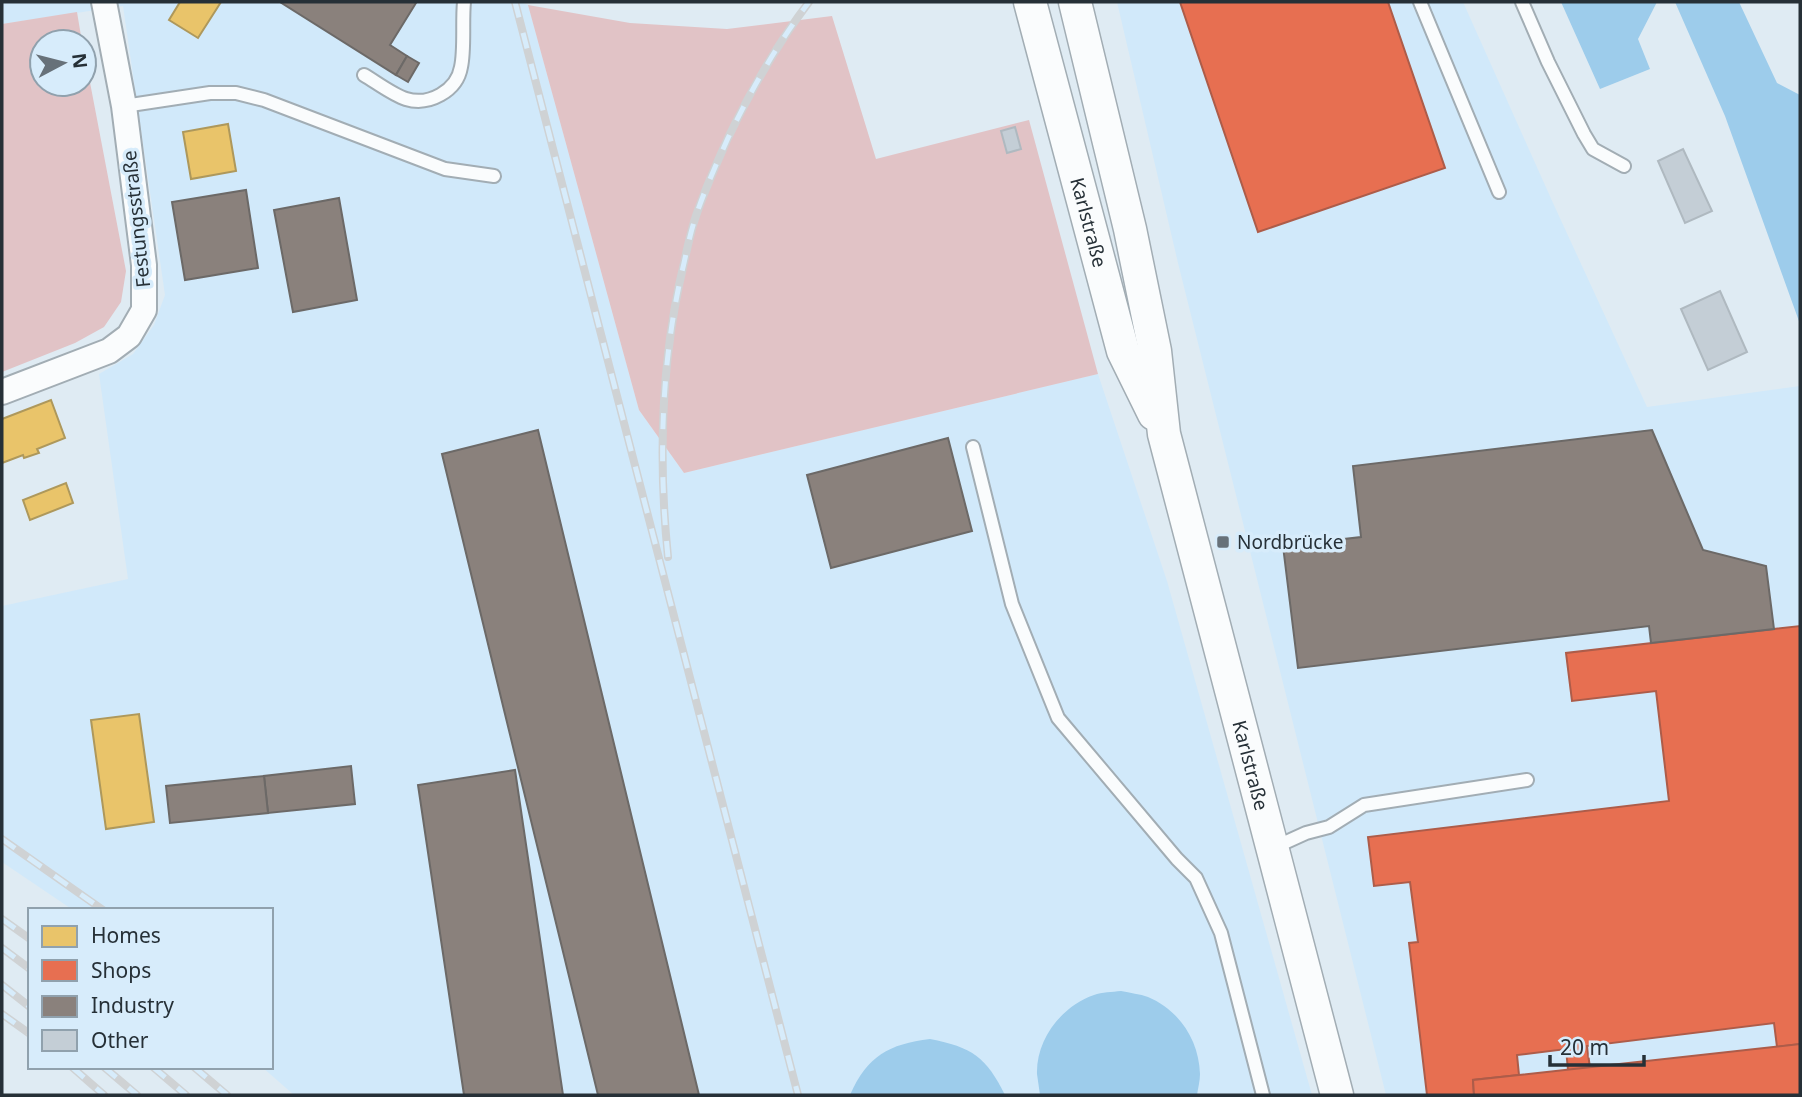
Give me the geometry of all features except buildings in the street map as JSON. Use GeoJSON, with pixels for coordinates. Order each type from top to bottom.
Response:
{"type":"FeatureCollection","features":[{"type":"Feature","properties":{"kind":"street","name":"Festungsstraße"},"geometry":{"type":"LineString","coordinates":[[2,392],[109,351],[129,335],[144,310],[144,265],[124,106],[104,2]]}},
{"type":"Feature","properties":{"kind":"street","name":"Karlstraße"},"geometry":{"type":"LineString","coordinates":[[1030,2],[1123,351],[1164,434]]}},
{"type":"Feature","properties":{"kind":"street","name":"Karlstraße"},"geometry":{"type":"LineString","coordinates":[[1075,2],[1130,229],[1155,351],[1164,434],[1337,1095]]}},
{"type":"Feature","properties":{"kind":"lane"},"geometry":{"type":"LineString","coordinates":[[364,75],[406,99],[419,101],[435,98],[448,91],[461,68],[464,2]]}},
{"type":"Feature","properties":{"kind":"lane"},"geometry":{"type":"LineString","coordinates":[[1420,2],[1499,192]]}},
{"type":"Feature","properties":{"kind":"lane"},"geometry":{"type":"LineString","coordinates":[[1522,2],[1548,62],[1593,149],[1625,166]]}},
{"type":"Feature","properties":{"kind":"lane"},"geometry":{"type":"LineString","coordinates":[[124,106],[210,93],[236,93],[264,100],[444,169],[494,176]]}},
{"type":"Feature","properties":{"kind":"lane"},"geometry":{"type":"LineString","coordinates":[[972,447],[1012,604],[1058,718],[1196,878],[1221,933],[1263,1095]]}},
{"type":"Feature","properties":{"kind":"lane"},"geometry":{"type":"LineString","coordinates":[[1273,848],[1306,833],[1329,827],[1364,805],[1527,780]]}},
{"type":"Feature","properties":{"kind":"shaded area"},"geometry":{"type":"Polygon","coordinates":[[[2,2],[520,2],[528,5],[639,410],[684,473],[1098,374],[1167,581],[1312,1095],[294,1095],[264,1069],[273,1069],[273,908],[70,908],[2,862],[2,606],[128,579],[99,374],[133,354],[154,325],[165,295],[123,6],[2,24],[2,2]]]}},
{"type":"Feature","properties":{"kind":"shaded area"},"geometry":{"type":"Polygon","coordinates":[[[1117,2],[1463,2],[1647,407],[1800,386],[1800,1095],[1386,1095],[1178,263],[1117,2]]]}},
{"type":"Feature","properties":{"kind":"shaded area"},"geometry":{"type":"Polygon","coordinates":[[[528,5],[630,23],[727,29],[832,16],[876,159],[1029,120],[1098,374],[684,473],[639,410],[528,5]]]}},
{"type":"Feature","properties":{"kind":"shaded area"},"geometry":{"type":"Polygon","coordinates":[[[77,12],[80,28],[28,28],[28,98],[93,98],[126,271],[121,302],[104,327],[75,343],[2,372],[2,24],[77,12]]]}},
{"type":"Feature","properties":{"kind":"water"},"geometry":{"type":"Polygon","coordinates":[[[1561,2],[1657,2],[1638,39],[1650,69],[1600,89],[1561,2]]]}},
{"type":"Feature","properties":{"kind":"water"},"geometry":{"type":"Polygon","coordinates":[[[1675,2],[1739,2],[1777,83],[1800,95],[1800,324],[1725,116],[1675,2]]]}},
{"type":"Feature","properties":{"kind":"water"},"geometry":{"type":"Polygon","coordinates":[[[1121,991],[1145,996],[1178,1018],[1191,1038],[1199,1061],[1197,1095],[1040,1095],[1038,1061],[1041,1048],[1053,1026],[1071,1007],[1082,1000],[1097,994],[1121,991]]]}},
{"type":"Feature","properties":{"kind":"water"},"geometry":{"type":"Polygon","coordinates":[[[930,1039],[957,1046],[976,1056],[991,1071],[1005,1095],[850,1095],[864,1070],[881,1054],[903,1044],[930,1039]]]}},
{"type":"Feature","properties":{"kind":"railway"},"geometry":{"type":"LineString","coordinates":[[515,2],[798,1095]]}},
{"type":"Feature","properties":{"kind":"railway"},"geometry":{"type":"LineString","coordinates":[[668,557],[663,483],[666,372],[676,299],[690,237],[706,190],[737,120],[775,51],[809,2]]}},
{"type":"Feature","properties":{"kind":"railway"},"geometry":{"type":"LineString","coordinates":[[2,839],[100,908]]}},
{"type":"Feature","properties":{"kind":"railway"},"geometry":{"type":"LineString","coordinates":[[2,919],[28,938]]}},
{"type":"Feature","properties":{"kind":"railway"},"geometry":{"type":"LineString","coordinates":[[2,948],[28,968]]}},
{"type":"Feature","properties":{"kind":"railway"},"geometry":{"type":"LineString","coordinates":[[2,985],[28,1005]]}},
{"type":"Feature","properties":{"kind":"railway"},"geometry":{"type":"LineString","coordinates":[[2,1014],[28,1033]]}},
{"type":"Feature","properties":{"kind":"railway"},"geometry":{"type":"LineString","coordinates":[[74,1069],[104,1095]]}},
{"type":"Feature","properties":{"kind":"railway"},"geometry":{"type":"LineString","coordinates":[[106,1069],[137,1095]]}},
{"type":"Feature","properties":{"kind":"railway"},"geometry":{"type":"LineString","coordinates":[[155,1069],[186,1095]]}},
{"type":"Feature","properties":{"kind":"railway"},"geometry":{"type":"LineString","coordinates":[[196,1069],[227,1095]]}},
{"type":"Feature","properties":{"kind":"place","name":"Nordbrücke"},"geometry":{"type":"Point","coordinates":[1223,542]}}]}
